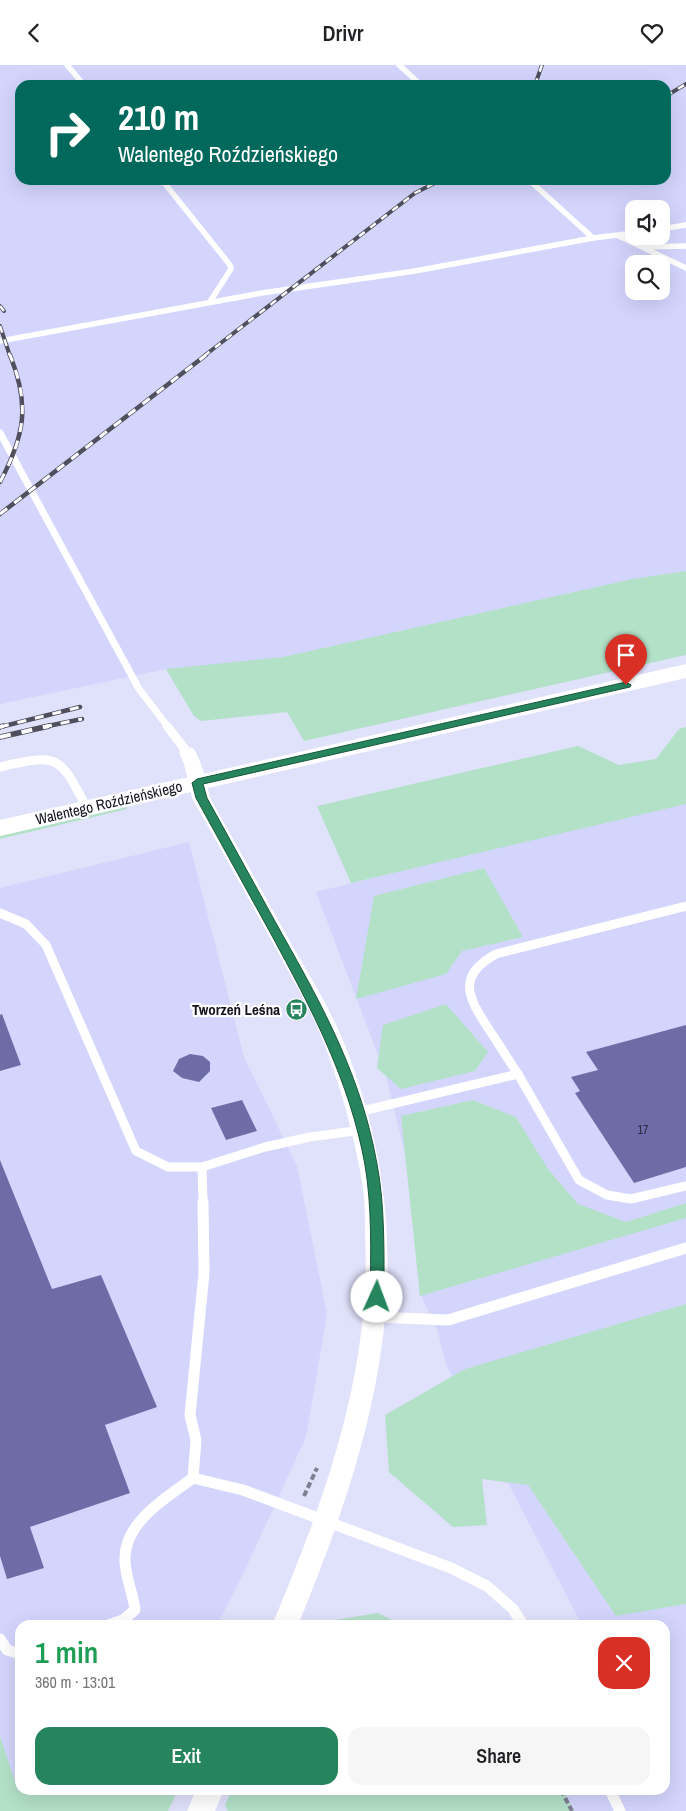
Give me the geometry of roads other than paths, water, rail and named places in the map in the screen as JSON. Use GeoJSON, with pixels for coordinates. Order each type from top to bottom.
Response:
{"type":"FeatureCollection","features":[{"type":"Feature","properties":{"kind":"street","name":"Walentego Roździeńskiego"},"geometry":{"type":"LineString","coordinates":[[0,828],[686,671]]}},
{"type":"Feature","properties":{"kind":"street"},"geometry":{"type":"LineString","coordinates":[[186,752],[193,763],[201,798],[334,1042],[361,1121],[371,1165],[375,1201],[378,1270],[376,1317],[371,1356],[356,1432],[326,1523],[286,1620]]}},
{"type":"Feature","properties":{"kind":"street"},"geometry":{"type":"LineString","coordinates":[[201,1811],[208,1795]]}},
{"type":"Feature","properties":{"kind":"lane"},"geometry":{"type":"LineString","coordinates":[[67,65],[80,80]]}},
{"type":"Feature","properties":{"kind":"lane"},"geometry":{"type":"LineString","coordinates":[[398,65],[415,80]]}},
{"type":"Feature","properties":{"kind":"lane"},"geometry":{"type":"LineString","coordinates":[[166,185],[230,265],[231,269],[209,303]]}},
{"type":"Feature","properties":{"kind":"lane"},"geometry":{"type":"LineString","coordinates":[[534,185],[593,239]]}},
{"type":"Feature","properties":{"kind":"lane"},"geometry":{"type":"LineString","coordinates":[[670,228],[686,225]]}},
{"type":"Feature","properties":{"kind":"lane"},"geometry":{"type":"LineString","coordinates":[[0,341],[262,293],[415,271],[625,235]]}},
{"type":"Feature","properties":{"kind":"lane"},"geometry":{"type":"LineString","coordinates":[[619,236],[686,268]]}},
{"type":"Feature","properties":{"kind":"lane"},"geometry":{"type":"LineString","coordinates":[[642,247],[686,245]]}},
{"type":"Feature","properties":{"kind":"lane"},"geometry":{"type":"LineString","coordinates":[[0,433],[139,689],[186,752]]}},
{"type":"Feature","properties":{"kind":"lane"},"geometry":{"type":"LineString","coordinates":[[0,767],[54,760],[65,767],[87,808]]}},
{"type":"Feature","properties":{"kind":"lane"},"geometry":{"type":"LineString","coordinates":[[686,906],[496,954],[481,961],[472,975],[469,987],[471,1001],[518,1074],[579,1180],[594,1191],[620,1200],[646,1198],[686,1186]]}},
{"type":"Feature","properties":{"kind":"lane"},"geometry":{"type":"LineString","coordinates":[[0,913],[20,919],[36,931],[46,945],[136,1151],[168,1167],[202,1167],[266,1147],[310,1137],[518,1074]]}},
{"type":"Feature","properties":{"kind":"lane"},"geometry":{"type":"LineString","coordinates":[[123,1620],[135,1610],[134,1598],[127,1577],[125,1554],[136,1526],[160,1503],[193,1478],[196,1440],[190,1415],[204,1273],[202,1167]]}},
{"type":"Feature","properties":{"kind":"lane"},"geometry":{"type":"LineString","coordinates":[[376,1317],[448,1320],[686,1248]]}},
{"type":"Feature","properties":{"kind":"lane"},"geometry":{"type":"LineString","coordinates":[[193,1478],[243,1490],[296,1512],[403,1549],[487,1586],[513,1609],[520,1620]]}},
{"type":"Feature","properties":{"kind":"lane"},"geometry":{"type":"LineString","coordinates":[[0,1639],[2,1646],[15,1653]]}},
{"type":"Feature","properties":{"kind":"lane"},"geometry":{"type":"LineString","coordinates":[[612,1795],[620,1811]]}},
{"type":"Feature","properties":{"kind":"railway"},"geometry":{"type":"LineString","coordinates":[[537,80],[542,65]]}},
{"type":"Feature","properties":{"kind":"railway"},"geometry":{"type":"LineString","coordinates":[[671,93],[686,84]]}},
{"type":"Feature","properties":{"kind":"railway"},"geometry":{"type":"LineString","coordinates":[[204,356],[415,193],[431,185]]}},
{"type":"Feature","properties":{"kind":"railway"},"geometry":{"type":"LineString","coordinates":[[0,306],[4,311]]}},
{"type":"Feature","properties":{"kind":"railway"},"geometry":{"type":"LineString","coordinates":[[0,326],[10,356]]}},
{"type":"Feature","properties":{"kind":"railway"},"geometry":{"type":"LineString","coordinates":[[0,482],[15,449],[22,420],[20,389],[10,355]]}},
{"type":"Feature","properties":{"kind":"railway"},"geometry":{"type":"LineString","coordinates":[[0,514],[206,355]]}},
{"type":"Feature","properties":{"kind":"railway"},"geometry":{"type":"LineString","coordinates":[[3,726],[0,727],[80,707]]}},
{"type":"Feature","properties":{"kind":"railway"},"geometry":{"type":"LineString","coordinates":[[43,727],[82,719]]}},
{"type":"Feature","properties":{"kind":"railway"},"geometry":{"type":"LineString","coordinates":[[0,737],[49,726]]}},
{"type":"Feature","properties":{"kind":"place","name":"Tworzeń Leśna"},"geometry":{"type":"Point","coordinates":[296,1010]}}]}
